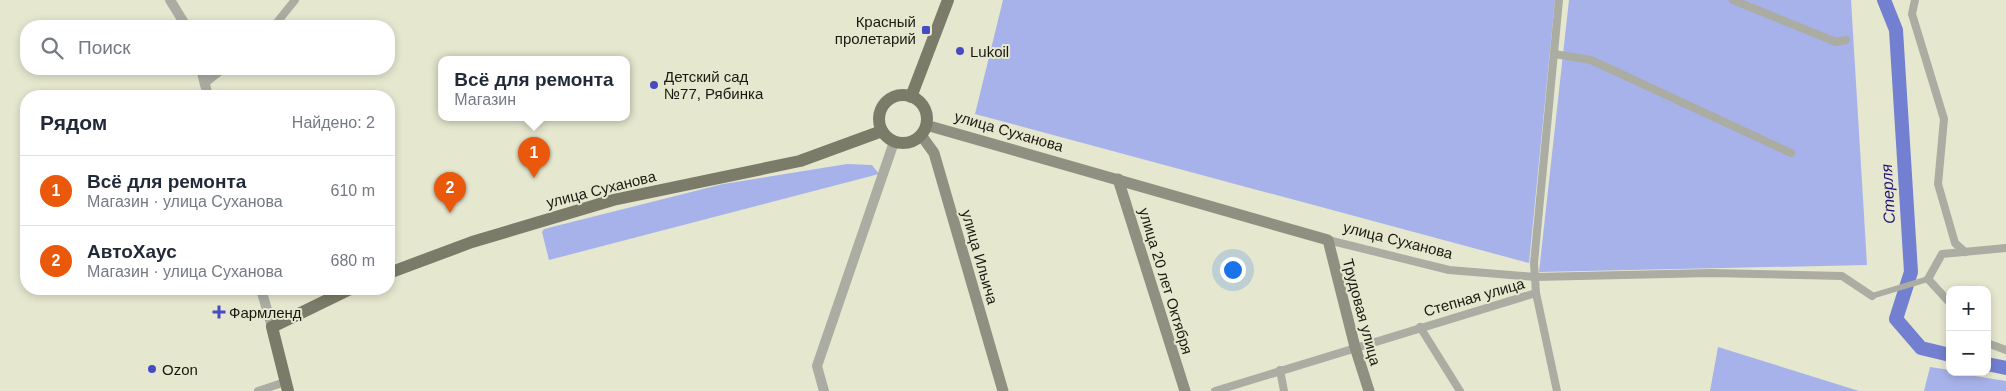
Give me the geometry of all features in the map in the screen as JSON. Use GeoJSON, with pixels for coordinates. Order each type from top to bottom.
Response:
{"type":"FeatureCollection","features":[{"type":"Feature","properties":{"kind":"main road"},"geometry":{"type":"LineString","coordinates":[[911,97],[948,0]]}},
{"type":"Feature","properties":{"kind":"main road"},"geometry":{"type":"LineString","coordinates":[[900,95],[911,97],[922,104],[926,111],[923,130],[909,142],[894,142],[882,131],[879,116],[886,102],[900,95]]}},
{"type":"Feature","properties":{"kind":"main road","name":"улица Суханова"},"geometry":{"type":"LineString","coordinates":[[923,130],[1118,179],[1328,240]]}},
{"type":"Feature","properties":{"kind":"main road","name":"улица Ильича"},"geometry":{"type":"LineString","coordinates":[[923,130],[934,153],[1003,391]]}},
{"type":"Feature","properties":{"kind":"main road","name":"улица Суханова"},"geometry":{"type":"LineString","coordinates":[[395,271],[472,242],[612,200],[800,161],[882,131]]}},
{"type":"Feature","properties":{"kind":"main road","name":"улица 20 лет Октября"},"geometry":{"type":"LineString","coordinates":[[1118,179],[1185,391]]}},
{"type":"Feature","properties":{"kind":"main road","name":"Трудовая улица"},"geometry":{"type":"LineString","coordinates":[[1328,240],[1355,347],[1369,391]]}},
{"type":"Feature","properties":{"kind":"main road"},"geometry":{"type":"LineString","coordinates":[[287,387],[272,328],[338,295]]}},
{"type":"Feature","properties":{"kind":"street"},"geometry":{"type":"LineString","coordinates":[[170,0],[182,20]]}},
{"type":"Feature","properties":{"kind":"street"},"geometry":{"type":"LineString","coordinates":[[279,20],[295,0]]}},
{"type":"Feature","properties":{"kind":"street"},"geometry":{"type":"LineString","coordinates":[[1557,391],[1536,293],[1534,263],[1559,0]]}},
{"type":"Feature","properties":{"kind":"street"},"geometry":{"type":"LineString","coordinates":[[1733,0],[1836,42],[1846,40]]}},
{"type":"Feature","properties":{"kind":"street"},"geometry":{"type":"LineString","coordinates":[[1915,0],[1912,14],[1944,119],[1938,184],[1955,242],[1965,252]]}},
{"type":"Feature","properties":{"kind":"street"},"geometry":{"type":"LineString","coordinates":[[1554,54],[1591,60],[1791,153]]}},
{"type":"Feature","properties":{"kind":"street"},"geometry":{"type":"LineString","coordinates":[[202,75],[206,90]]}},
{"type":"Feature","properties":{"kind":"street"},"geometry":{"type":"LineString","coordinates":[[204,84],[215,75]]}},
{"type":"Feature","properties":{"kind":"street"},"geometry":{"type":"LineString","coordinates":[[824,391],[817,366],[894,142]]}},
{"type":"Feature","properties":{"kind":"street","name":"улица Суханова"},"geometry":{"type":"LineString","coordinates":[[1328,240],[1449,270],[1535,277],[1711,273],[1842,276],[1872,296]]}},
{"type":"Feature","properties":{"kind":"street"},"geometry":{"type":"LineString","coordinates":[[1872,296],[1928,279],[1942,254],[2006,248]]}},
{"type":"Feature","properties":{"kind":"street"},"geometry":{"type":"LineString","coordinates":[[1928,279],[1946,299]]}},
{"type":"Feature","properties":{"kind":"street","name":"Степная улица"},"geometry":{"type":"LineString","coordinates":[[1215,391],[1536,293]]}},
{"type":"Feature","properties":{"kind":"street"},"geometry":{"type":"LineString","coordinates":[[263,295],[272,328]]}},
{"type":"Feature","properties":{"kind":"street","name":"Степная улица"},"geometry":{"type":"LineString","coordinates":[[1420,327],[1460,391]]}},
{"type":"Feature","properties":{"kind":"street"},"geometry":{"type":"LineString","coordinates":[[1991,344],[2006,350]]}},
{"type":"Feature","properties":{"kind":"street"},"geometry":{"type":"LineString","coordinates":[[1280,370],[1284,391]]}},
{"type":"Feature","properties":{"kind":"street"},"geometry":{"type":"LineString","coordinates":[[258,391],[287,387]]}},
{"type":"Feature","properties":{"kind":"shaded area"},"geometry":{"type":"Polygon","coordinates":[[[1003,0],[1555,0],[1529,263],[975,114],[1003,0]]]}},
{"type":"Feature","properties":{"kind":"shaded area"},"geometry":{"type":"Polygon","coordinates":[[[1569,0],[1851,0],[1867,265],[1539,272],[1569,0]]]}},
{"type":"Feature","properties":{"kind":"shaded area"},"geometry":{"type":"Polygon","coordinates":[[[847,164],[872,165],[879,174],[549,260],[542,232],[544,229],[723,184],[847,164]]]}},
{"type":"Feature","properties":{"kind":"shaded area"},"geometry":{"type":"Polygon","coordinates":[[[1718,347],[1859,391],[1710,391],[1718,347]]]}},
{"type":"Feature","properties":{"kind":"shaded area"},"geometry":{"type":"Polygon","coordinates":[[[1930,367],[1946,369],[1946,376],[1975,376],[2006,381],[2006,391],[1924,391],[1930,367]]]}},
{"type":"Feature","properties":{"kind":"waterway","name":"Стерля"},"geometry":{"type":"LineString","coordinates":[[1884,0],[1896,30],[1911,272],[1896,319],[1921,348],[1946,354]]}},
{"type":"Feature","properties":{"kind":"waterway","name":"Стерля"},"geometry":{"type":"LineString","coordinates":[[1991,365],[2006,368]]}},
{"type":"Feature","properties":{"kind":"place","name":"Красный пролетарий"},"geometry":{"type":"Point","coordinates":[926,30]}},
{"type":"Feature","properties":{"kind":"place","name":"Lukoil"},"geometry":{"type":"Point","coordinates":[960,51]}},
{"type":"Feature","properties":{"kind":"place","name":"Детский сад №77, Рябинка"},"geometry":{"type":"Point","coordinates":[654,85]}},
{"type":"Feature","properties":{"kind":"place","name":"Всё для ремонта"},"geometry":{"type":"Point","coordinates":[534,178]}},
{"type":"Feature","properties":{"kind":"place","name":"АвтоХаус"},"geometry":{"type":"Point","coordinates":[450,213]}},
{"type":"Feature","properties":{"kind":"place","name":"Фармленд"},"geometry":{"type":"Point","coordinates":[219,312]}},
{"type":"Feature","properties":{"kind":"place","name":"Ozon"},"geometry":{"type":"Point","coordinates":[152,369]}}]}
